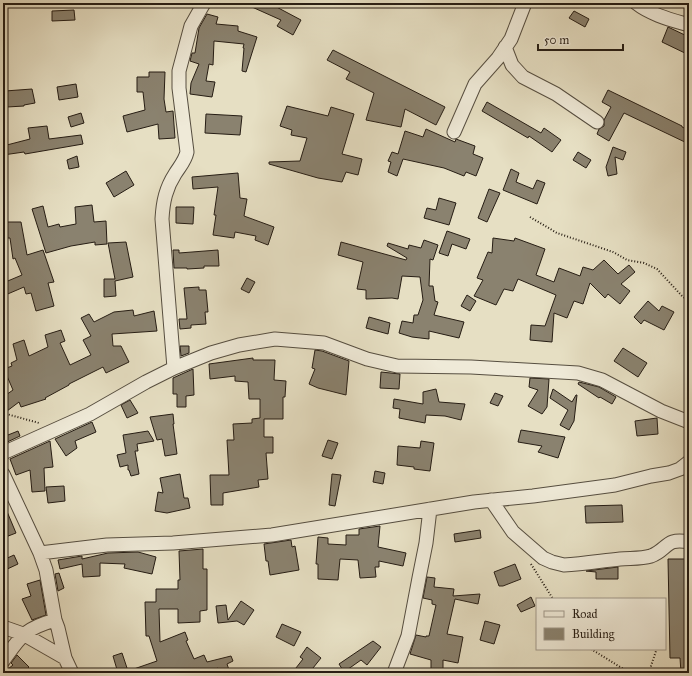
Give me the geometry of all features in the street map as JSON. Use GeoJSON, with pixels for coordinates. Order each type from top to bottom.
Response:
{"type":"FeatureCollection","features":[{"type":"Feature","properties":{"kind":"street"},"geometry":{"type":"LineString","coordinates":[[174,368],[162,219],[163,203],[165,192],[176,172],[185,160],[187,152],[179,88],[179,71],[191,26],[204,3]]}},
{"type":"Feature","properties":{"kind":"street"},"geometry":{"type":"LineString","coordinates":[[454,132],[475,84],[498,58],[511,39],[525,3]]}},
{"type":"Feature","properties":{"kind":"street"},"geometry":{"type":"LineString","coordinates":[[636,3],[648,10],[689,25]]}},
{"type":"Feature","properties":{"kind":"street"},"geometry":{"type":"LineString","coordinates":[[505,47],[512,64],[523,77],[556,94],[597,122]]}},
{"type":"Feature","properties":{"kind":"street"},"geometry":{"type":"LineString","coordinates":[[3,453],[90,414],[174,368],[211,354],[259,341],[287,339],[314,342],[335,347],[367,359],[398,366],[472,367],[578,373],[602,380],[661,411],[689,422]]}},
{"type":"Feature","properties":{"kind":"street"},"geometry":{"type":"LineString","coordinates":[[40,553],[107,545],[173,543],[272,535],[314,527],[490,500],[541,496],[615,485],[669,473],[680,469],[689,462]]}},
{"type":"Feature","properties":{"kind":"street"},"geometry":{"type":"LineString","coordinates":[[3,474],[40,553],[46,570],[55,620],[69,668]]}},
{"type":"Feature","properties":{"kind":"street"},"geometry":{"type":"LineString","coordinates":[[490,500],[513,532],[543,558],[564,565],[646,557],[658,552],[672,541],[681,540],[689,542]]}},
{"type":"Feature","properties":{"kind":"street"},"geometry":{"type":"LineString","coordinates":[[394,673],[408,636],[426,543],[430,509]]}},
{"type":"Feature","properties":{"kind":"street"},"geometry":{"type":"LineString","coordinates":[[3,661],[23,634],[37,626],[55,620]]}},
{"type":"Feature","properties":{"kind":"street"},"geometry":{"type":"LineString","coordinates":[[3,628],[23,634],[69,668]]}},
{"type":"Feature","properties":{"kind":"path"},"geometry":{"type":"LineString","coordinates":[[530,217],[558,233],[613,252],[627,260],[644,263],[657,269],[682,296],[689,301]]}},
{"type":"Feature","properties":{"kind":"path"},"geometry":{"type":"LineString","coordinates":[[3,413],[41,424]]}},
{"type":"Feature","properties":{"kind":"path"},"geometry":{"type":"LineString","coordinates":[[593,650],[625,670],[640,673]]}},
{"type":"Feature","properties":{"kind":"path"},"geometry":{"type":"LineString","coordinates":[[646,673],[649,672],[656,651]]}},
{"type":"Feature","properties":{"kind":"building"},"geometry":{"type":"Polygon","coordinates":[[[243,3],[269,3],[301,20],[293,35],[277,26],[281,20],[243,3]]]}},
{"type":"Feature","properties":{"kind":"building"},"geometry":{"type":"Polygon","coordinates":[[[74,10],[75,20],[52,21],[52,11],[74,10]]]}},
{"type":"Feature","properties":{"kind":"building"},"geometry":{"type":"Polygon","coordinates":[[[574,11],[589,19],[585,27],[569,18],[574,11]]]}},
{"type":"Feature","properties":{"kind":"building"},"geometry":{"type":"Polygon","coordinates":[[[207,14],[218,17],[216,24],[238,26],[238,31],[257,37],[246,72],[242,71],[244,44],[214,41],[213,65],[209,64],[206,81],[215,82],[212,97],[190,94],[191,83],[199,64],[190,61],[192,53],[195,53],[199,28],[207,14]]]}},
{"type":"Feature","properties":{"kind":"building"},"geometry":{"type":"Polygon","coordinates":[[[668,27],[689,37],[689,55],[662,42],[668,27]]]}},
{"type":"Feature","properties":{"kind":"building"},"geometry":{"type":"Polygon","coordinates":[[[333,50],[445,107],[436,125],[405,109],[401,127],[366,120],[374,93],[346,79],[350,72],[327,60],[333,50]]]}},
{"type":"Feature","properties":{"kind":"building"},"geometry":{"type":"Polygon","coordinates":[[[149,72],[165,72],[164,99],[166,112],[173,111],[175,138],[159,139],[158,124],[127,132],[123,116],[145,110],[143,92],[137,92],[137,77],[149,77],[149,72]]]}},
{"type":"Feature","properties":{"kind":"building"},"geometry":{"type":"Polygon","coordinates":[[[76,84],[78,97],[59,100],[57,87],[76,84]]]}},
{"type":"Feature","properties":{"kind":"building"},"geometry":{"type":"Polygon","coordinates":[[[32,89],[35,103],[24,106],[7,107],[5,91],[32,89]]]}},
{"type":"Feature","properties":{"kind":"building"},"geometry":{"type":"Polygon","coordinates":[[[608,90],[689,130],[689,144],[624,113],[609,141],[597,134],[599,129],[604,126],[604,120],[611,107],[602,102],[608,90]]]}},
{"type":"Feature","properties":{"kind":"building"},"geometry":{"type":"Polygon","coordinates":[[[487,102],[541,133],[544,128],[561,140],[552,152],[529,136],[528,138],[482,111],[487,102]]]}},
{"type":"Feature","properties":{"kind":"building"},"geometry":{"type":"Polygon","coordinates":[[[287,106],[328,116],[331,107],[354,114],[342,154],[362,159],[358,175],[346,172],[342,182],[318,178],[269,164],[269,162],[300,161],[307,138],[291,135],[292,130],[280,126],[287,106]]]}},
{"type":"Feature","properties":{"kind":"building"},"geometry":{"type":"Polygon","coordinates":[[[81,113],[84,123],[71,127],[68,117],[81,113]]]}},
{"type":"Feature","properties":{"kind":"building"},"geometry":{"type":"Polygon","coordinates":[[[206,114],[242,116],[240,135],[205,133],[206,114]]]}},
{"type":"Feature","properties":{"kind":"building"},"geometry":{"type":"Polygon","coordinates":[[[47,126],[49,139],[81,135],[83,144],[25,154],[24,152],[3,155],[3,146],[30,139],[28,128],[47,126]]]}},
{"type":"Feature","properties":{"kind":"building"},"geometry":{"type":"Polygon","coordinates":[[[426,129],[455,142],[456,139],[475,146],[473,154],[483,158],[476,176],[466,172],[464,176],[444,168],[403,159],[397,176],[388,172],[391,162],[388,161],[392,152],[398,154],[405,131],[423,137],[426,129]]]}},
{"type":"Feature","properties":{"kind":"building"},"geometry":{"type":"Polygon","coordinates":[[[613,147],[626,152],[623,160],[615,157],[617,174],[608,176],[606,167],[613,147]]]}},
{"type":"Feature","properties":{"kind":"building"},"geometry":{"type":"Polygon","coordinates":[[[578,152],[591,160],[586,168],[573,160],[578,152]]]}},
{"type":"Feature","properties":{"kind":"building"},"geometry":{"type":"Polygon","coordinates":[[[77,156],[79,167],[69,169],[67,160],[77,156]]]}},
{"type":"Feature","properties":{"kind":"building"},"geometry":{"type":"Polygon","coordinates":[[[511,169],[519,173],[516,182],[533,189],[537,180],[545,183],[537,204],[503,190],[511,169]]]}},
{"type":"Feature","properties":{"kind":"building"},"geometry":{"type":"Polygon","coordinates":[[[126,171],[134,185],[114,197],[106,183],[126,171]]]}},
{"type":"Feature","properties":{"kind":"building"},"geometry":{"type":"Polygon","coordinates":[[[238,173],[240,198],[247,199],[244,216],[274,227],[268,245],[255,240],[256,236],[235,232],[234,238],[213,235],[218,187],[193,189],[192,177],[238,173]]]}},
{"type":"Feature","properties":{"kind":"building"},"geometry":{"type":"Polygon","coordinates":[[[489,189],[500,193],[487,222],[478,218],[489,189]]]}},
{"type":"Feature","properties":{"kind":"building"},"geometry":{"type":"Polygon","coordinates":[[[439,198],[456,203],[449,225],[424,218],[427,208],[436,210],[439,198]]]}},
{"type":"Feature","properties":{"kind":"building"},"geometry":{"type":"Polygon","coordinates":[[[92,205],[94,222],[106,221],[107,244],[95,245],[95,242],[71,246],[46,253],[32,209],[43,206],[48,227],[59,224],[60,227],[76,224],[75,207],[92,205]]]}},
{"type":"Feature","properties":{"kind":"building"},"geometry":{"type":"Polygon","coordinates":[[[176,207],[194,207],[193,224],[176,223],[176,207]]]}},
{"type":"Feature","properties":{"kind":"building"},"geometry":{"type":"Polygon","coordinates":[[[3,222],[21,222],[27,255],[43,250],[54,282],[48,283],[54,306],[36,311],[31,293],[26,294],[24,287],[3,296],[3,283],[22,275],[15,258],[13,259],[10,238],[3,238],[3,222]]]}},
{"type":"Feature","properties":{"kind":"building"},"geometry":{"type":"Polygon","coordinates":[[[447,231],[470,239],[466,249],[452,244],[448,256],[439,253],[447,231]]]}},
{"type":"Feature","properties":{"kind":"building"},"geometry":{"type":"Polygon","coordinates":[[[493,238],[514,241],[515,238],[545,249],[536,275],[554,282],[559,268],[580,276],[583,267],[593,270],[604,260],[618,274],[629,265],[635,272],[621,284],[630,291],[620,304],[608,294],[605,298],[590,283],[583,304],[574,301],[567,318],[554,313],[552,342],[530,340],[531,325],[545,326],[556,295],[518,279],[513,291],[504,289],[496,305],[474,296],[483,280],[477,278],[488,252],[492,253],[493,238]]]}},
{"type":"Feature","properties":{"kind":"building"},"geometry":{"type":"Polygon","coordinates":[[[424,240],[438,245],[433,260],[430,259],[429,286],[433,286],[435,301],[438,302],[434,315],[464,322],[459,338],[429,331],[429,339],[412,337],[399,333],[402,321],[413,323],[414,315],[418,315],[423,300],[420,277],[402,276],[398,299],[366,299],[366,290],[357,289],[363,262],[338,255],[341,242],[406,260],[407,258],[387,246],[388,243],[408,249],[409,245],[421,248],[424,240]]]}},
{"type":"Feature","properties":{"kind":"building"},"geometry":{"type":"Polygon","coordinates":[[[126,242],[133,277],[115,281],[116,296],[104,297],[104,279],[115,279],[108,243],[126,242]]]}},
{"type":"Feature","properties":{"kind":"building"},"geometry":{"type":"Polygon","coordinates":[[[173,250],[179,250],[179,253],[218,250],[219,266],[204,266],[204,268],[187,269],[174,268],[173,250]]]}},
{"type":"Feature","properties":{"kind":"building"},"geometry":{"type":"Polygon","coordinates":[[[247,278],[255,282],[249,293],[241,289],[247,278]]]}},
{"type":"Feature","properties":{"kind":"building"},"geometry":{"type":"Polygon","coordinates":[[[199,287],[199,290],[206,290],[208,312],[205,312],[206,324],[191,325],[191,328],[180,329],[179,319],[187,319],[184,288],[199,287]]]}},
{"type":"Feature","properties":{"kind":"building"},"geometry":{"type":"Polygon","coordinates":[[[467,295],[476,301],[470,311],[461,306],[467,295]]]}},
{"type":"Feature","properties":{"kind":"building"},"geometry":{"type":"Polygon","coordinates":[[[648,301],[659,311],[662,306],[674,312],[664,330],[644,320],[641,324],[634,317],[648,301]]]}},
{"type":"Feature","properties":{"kind":"building"},"geometry":{"type":"Polygon","coordinates":[[[133,310],[134,316],[154,311],[157,331],[112,334],[113,346],[121,346],[129,362],[106,373],[103,367],[69,384],[45,398],[46,399],[21,407],[19,402],[7,411],[3,405],[3,397],[13,390],[4,369],[12,366],[11,363],[17,360],[13,344],[24,340],[29,356],[48,347],[45,335],[61,330],[65,341],[60,343],[70,365],[91,355],[83,340],[91,336],[81,318],[89,314],[94,322],[114,312],[133,310]]]}},
{"type":"Feature","properties":{"kind":"building"},"geometry":{"type":"Polygon","coordinates":[[[369,317],[390,323],[388,334],[366,328],[369,317]]]}},
{"type":"Feature","properties":{"kind":"building"},"geometry":{"type":"Polygon","coordinates":[[[180,346],[189,346],[189,353],[181,356],[180,346]]]}},
{"type":"Feature","properties":{"kind":"building"},"geometry":{"type":"Polygon","coordinates":[[[623,348],[647,363],[638,377],[614,361],[623,348]]]}},
{"type":"Feature","properties":{"kind":"building"},"geometry":{"type":"Polygon","coordinates":[[[315,350],[322,351],[349,361],[346,395],[318,388],[309,384],[315,369],[312,368],[315,350]]]}},
{"type":"Feature","properties":{"kind":"building"},"geometry":{"type":"Polygon","coordinates":[[[253,358],[253,360],[275,360],[274,380],[286,381],[285,397],[283,397],[283,419],[264,419],[264,437],[273,437],[273,453],[266,453],[268,479],[258,480],[259,487],[223,493],[223,505],[211,505],[210,475],[229,475],[227,440],[234,440],[233,424],[252,423],[252,419],[260,418],[260,399],[249,399],[248,382],[235,381],[235,376],[210,379],[209,364],[253,358]]]}},
{"type":"Feature","properties":{"kind":"building"},"geometry":{"type":"Polygon","coordinates":[[[193,369],[194,395],[186,396],[186,407],[177,407],[177,394],[173,394],[173,378],[193,369]]]}},
{"type":"Feature","properties":{"kind":"building"},"geometry":{"type":"Polygon","coordinates":[[[381,372],[400,374],[399,389],[380,388],[381,372]]]}},
{"type":"Feature","properties":{"kind":"building"},"geometry":{"type":"Polygon","coordinates":[[[530,378],[549,379],[547,407],[542,414],[528,406],[538,390],[529,387],[530,378]]]}},
{"type":"Feature","properties":{"kind":"building"},"geometry":{"type":"Polygon","coordinates":[[[579,382],[599,387],[616,397],[612,404],[600,397],[599,398],[578,384],[579,382]]]}},
{"type":"Feature","properties":{"kind":"building"},"geometry":{"type":"Polygon","coordinates":[[[436,389],[439,402],[465,404],[461,420],[445,416],[426,415],[425,423],[399,418],[400,409],[393,408],[394,399],[423,404],[423,392],[436,389]]]}},
{"type":"Feature","properties":{"kind":"building"},"geometry":{"type":"Polygon","coordinates":[[[553,389],[572,402],[577,395],[574,421],[569,430],[560,425],[568,410],[550,398],[553,389]]]}},
{"type":"Feature","properties":{"kind":"building"},"geometry":{"type":"Polygon","coordinates":[[[495,393],[503,396],[498,406],[490,403],[495,393]]]}},
{"type":"Feature","properties":{"kind":"building"},"geometry":{"type":"Polygon","coordinates":[[[130,400],[138,413],[127,418],[121,405],[130,400]]]}},
{"type":"Feature","properties":{"kind":"building"},"geometry":{"type":"Polygon","coordinates":[[[173,414],[177,454],[165,456],[162,439],[157,440],[150,417],[173,414]]]}},
{"type":"Feature","properties":{"kind":"building"},"geometry":{"type":"Polygon","coordinates":[[[657,418],[658,434],[637,436],[635,421],[657,418]]]}},
{"type":"Feature","properties":{"kind":"building"},"geometry":{"type":"Polygon","coordinates":[[[92,422],[96,432],[75,441],[77,448],[66,456],[55,439],[92,422]]]}},
{"type":"Feature","properties":{"kind":"building"},"geometry":{"type":"Polygon","coordinates":[[[521,430],[565,437],[558,458],[538,452],[542,446],[518,442],[521,430]]]}},
{"type":"Feature","properties":{"kind":"building"},"geometry":{"type":"Polygon","coordinates":[[[18,431],[20,436],[3,444],[3,437],[18,431]]]}},
{"type":"Feature","properties":{"kind":"building"},"geometry":{"type":"Polygon","coordinates":[[[148,431],[154,441],[137,444],[138,451],[135,451],[139,474],[131,476],[128,470],[128,465],[120,467],[117,455],[126,453],[123,435],[148,431]]]}},
{"type":"Feature","properties":{"kind":"building"},"geometry":{"type":"Polygon","coordinates":[[[328,440],[338,443],[332,459],[322,456],[328,440]]]}},
{"type":"Feature","properties":{"kind":"building"},"geometry":{"type":"Polygon","coordinates":[[[50,441],[53,467],[44,468],[45,491],[32,492],[30,470],[16,475],[10,459],[50,441]]]}},
{"type":"Feature","properties":{"kind":"building"},"geometry":{"type":"Polygon","coordinates":[[[421,441],[434,443],[430,471],[397,465],[398,446],[420,448],[421,441]]]}},
{"type":"Feature","properties":{"kind":"building"},"geometry":{"type":"Polygon","coordinates":[[[375,471],[385,473],[383,484],[373,482],[375,471]]]}},
{"type":"Feature","properties":{"kind":"building"},"geometry":{"type":"Polygon","coordinates":[[[180,474],[184,498],[188,498],[190,508],[167,513],[155,511],[158,492],[163,493],[160,478],[180,474]]]}},
{"type":"Feature","properties":{"kind":"building"},"geometry":{"type":"Polygon","coordinates":[[[332,474],[341,475],[335,506],[329,505],[332,474]]]}},
{"type":"Feature","properties":{"kind":"building"},"geometry":{"type":"Polygon","coordinates":[[[64,486],[65,501],[48,503],[46,487],[64,486]]]}},
{"type":"Feature","properties":{"kind":"building"},"geometry":{"type":"Polygon","coordinates":[[[3,502],[16,533],[3,538],[3,502]]]}},
{"type":"Feature","properties":{"kind":"building"},"geometry":{"type":"Polygon","coordinates":[[[622,505],[623,522],[586,523],[585,506],[622,505]]]}},
{"type":"Feature","properties":{"kind":"building"},"geometry":{"type":"Polygon","coordinates":[[[380,526],[378,547],[406,553],[403,566],[379,561],[379,567],[375,567],[376,577],[360,578],[358,560],[340,559],[338,580],[318,579],[318,564],[316,564],[318,537],[328,538],[328,544],[346,545],[346,535],[359,535],[359,529],[380,526]]]}},
{"type":"Feature","properties":{"kind":"building"},"geometry":{"type":"Polygon","coordinates":[[[480,530],[481,538],[455,542],[454,534],[480,530]]]}},
{"type":"Feature","properties":{"kind":"building"},"geometry":{"type":"Polygon","coordinates":[[[291,540],[292,547],[295,546],[299,570],[270,575],[268,561],[266,561],[264,544],[291,540]]]}},
{"type":"Feature","properties":{"kind":"building"},"geometry":{"type":"Polygon","coordinates":[[[203,549],[203,569],[207,569],[207,610],[200,611],[200,622],[178,623],[178,609],[159,609],[160,642],[185,632],[188,640],[186,641],[194,659],[204,655],[207,662],[231,656],[233,661],[227,664],[230,673],[220,673],[218,668],[206,673],[118,673],[113,656],[122,653],[128,671],[157,661],[149,636],[146,636],[145,602],[156,602],[156,589],[178,589],[178,580],[180,580],[179,551],[203,549]]]}},
{"type":"Feature","properties":{"kind":"building"},"geometry":{"type":"Polygon","coordinates":[[[138,552],[156,557],[152,574],[124,568],[125,564],[100,563],[100,576],[83,577],[82,564],[60,569],[58,560],[82,556],[82,559],[108,553],[138,552]]]}},
{"type":"Feature","properties":{"kind":"building"},"geometry":{"type":"Polygon","coordinates":[[[14,555],[18,564],[3,571],[3,560],[14,555]]]}},
{"type":"Feature","properties":{"kind":"building"},"geometry":{"type":"Polygon","coordinates":[[[668,559],[689,559],[689,673],[681,673],[680,658],[670,658],[668,559]]]}},
{"type":"Feature","properties":{"kind":"building"},"geometry":{"type":"Polygon","coordinates":[[[515,564],[521,579],[503,586],[499,586],[494,572],[515,564]]]}},
{"type":"Feature","properties":{"kind":"building"},"geometry":{"type":"Polygon","coordinates":[[[618,567],[618,579],[596,579],[596,572],[586,571],[618,567]]]}},
{"type":"Feature","properties":{"kind":"building"},"geometry":{"type":"Polygon","coordinates":[[[59,573],[64,588],[58,591],[55,574],[59,573]]]}},
{"type":"Feature","properties":{"kind":"building"},"geometry":{"type":"Polygon","coordinates":[[[427,577],[435,578],[434,587],[454,589],[453,596],[480,594],[478,604],[455,599],[447,634],[463,637],[458,663],[443,660],[443,673],[431,673],[431,660],[410,654],[416,635],[426,637],[429,636],[436,605],[432,604],[432,600],[423,598],[427,577]]]}},
{"type":"Feature","properties":{"kind":"building"},"geometry":{"type":"Polygon","coordinates":[[[40,580],[46,615],[32,620],[22,599],[31,596],[27,584],[40,580]]]}},
{"type":"Feature","properties":{"kind":"building"},"geometry":{"type":"Polygon","coordinates":[[[531,597],[535,606],[521,612],[517,605],[531,597]]]}},
{"type":"Feature","properties":{"kind":"building"},"geometry":{"type":"Polygon","coordinates":[[[241,601],[254,610],[244,625],[237,621],[218,623],[216,606],[226,605],[228,620],[241,601]]]}},
{"type":"Feature","properties":{"kind":"building"},"geometry":{"type":"Polygon","coordinates":[[[485,621],[500,625],[494,644],[480,640],[485,621]]]}},
{"type":"Feature","properties":{"kind":"building"},"geometry":{"type":"Polygon","coordinates":[[[282,624],[301,632],[294,646],[276,637],[282,624]]]}},
{"type":"Feature","properties":{"kind":"building"},"geometry":{"type":"Polygon","coordinates":[[[373,641],[381,647],[367,665],[361,660],[344,672],[339,664],[373,641]]]}},
{"type":"Feature","properties":{"kind":"building"},"geometry":{"type":"Polygon","coordinates":[[[307,647],[321,658],[309,673],[292,673],[303,659],[300,657],[307,647]]]}},
{"type":"Feature","properties":{"kind":"building"},"geometry":{"type":"Polygon","coordinates":[[[17,655],[29,667],[23,673],[3,673],[13,665],[11,663],[17,655]]]}}]}
